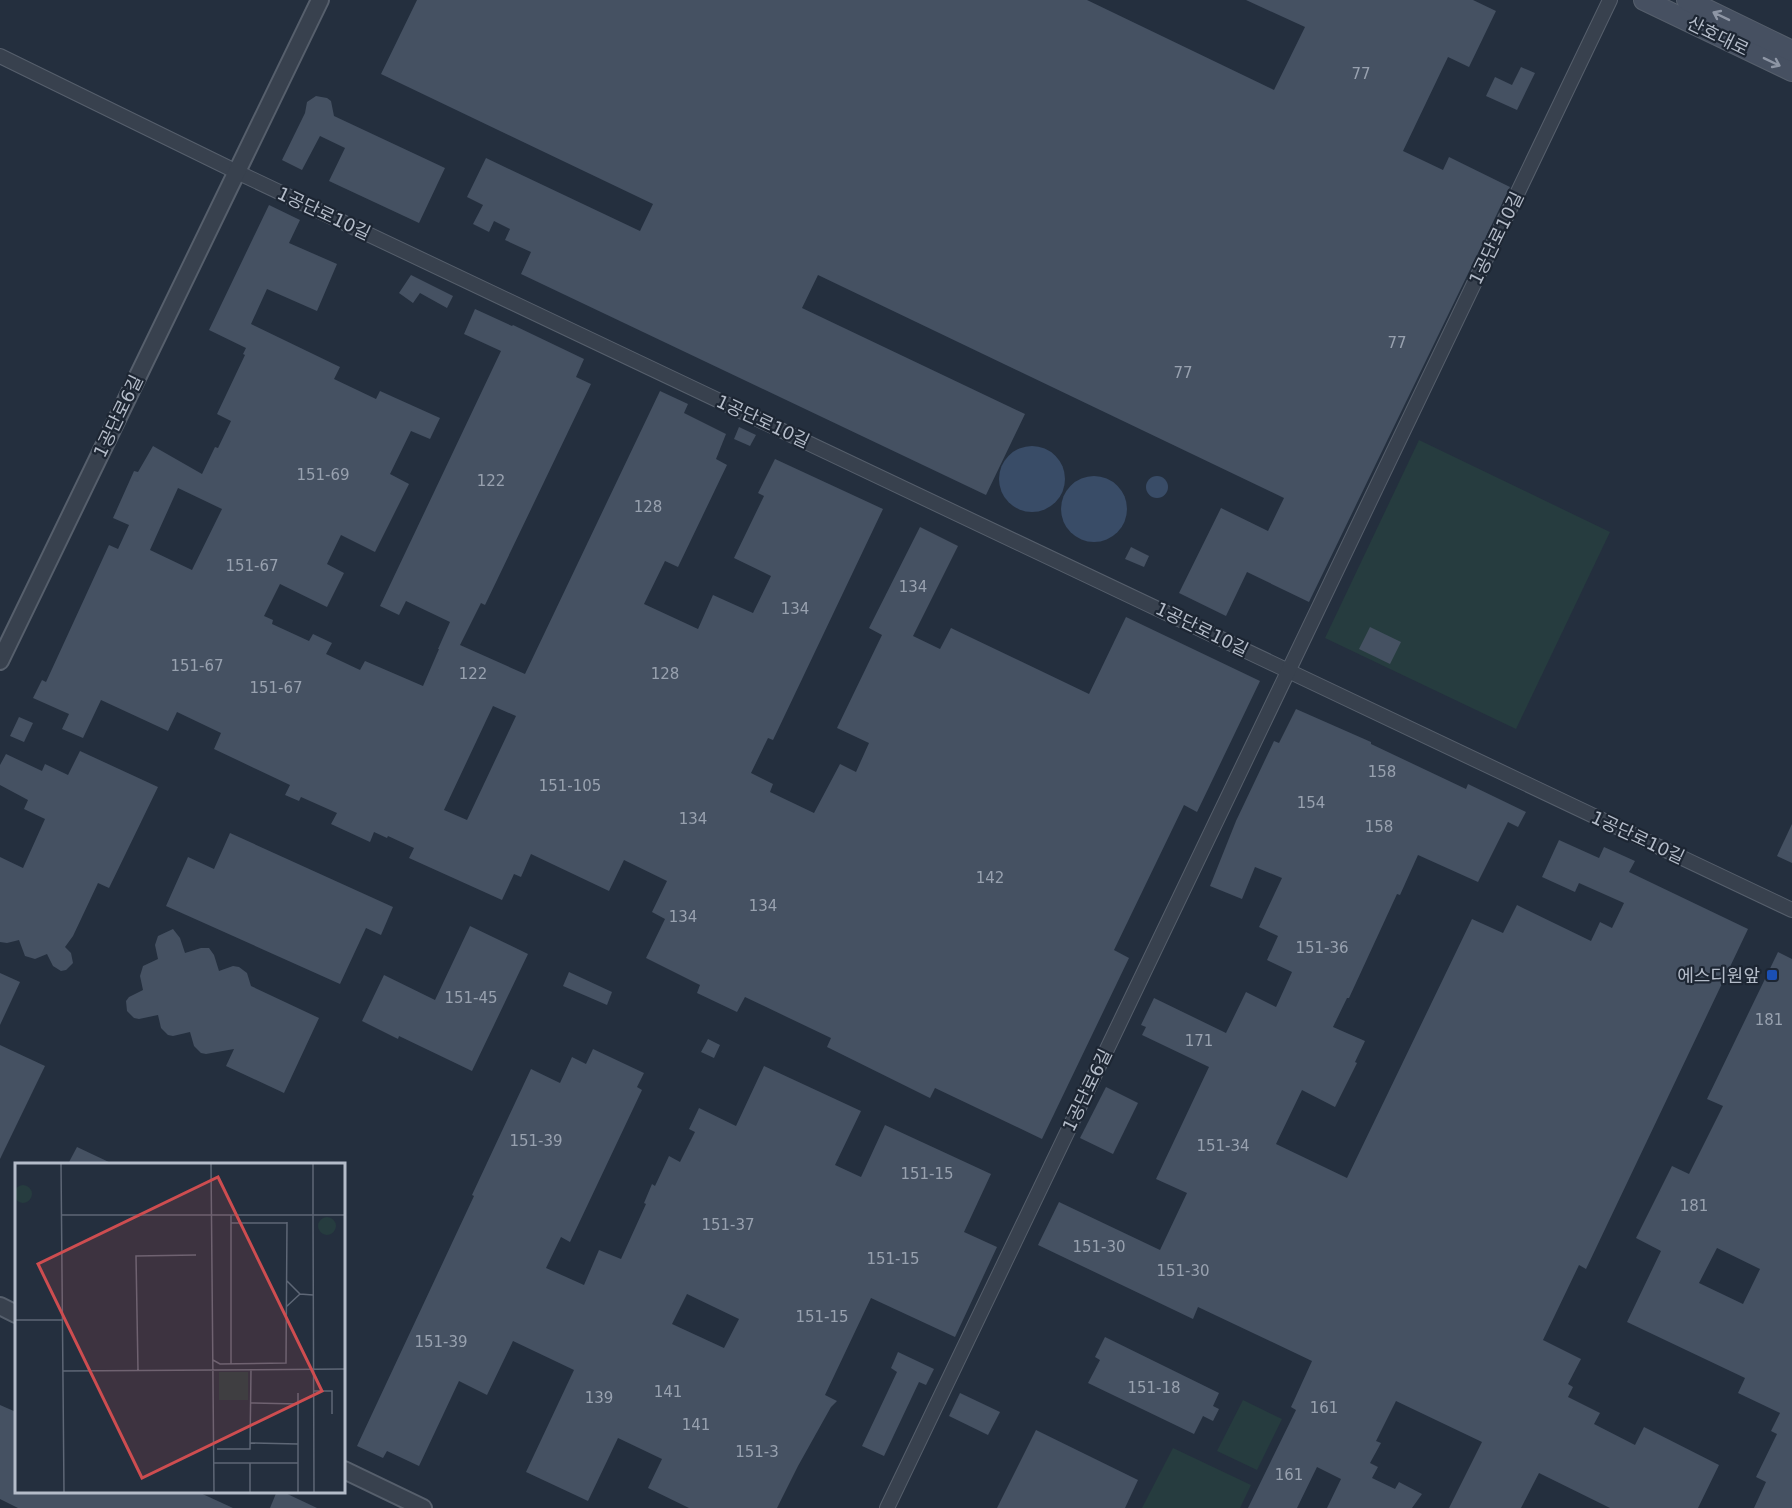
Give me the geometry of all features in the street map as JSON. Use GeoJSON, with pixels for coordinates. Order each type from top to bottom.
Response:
{"type":"FeatureCollection","features":[{"type":"Feature","properties":{"kind":"main road","name":"산호대로"},"geometry":{"type":"LineString","coordinates":[[1644,0],[1792,71]]}},
{"type":"Feature","properties":{"kind":"main road","name":"산호대로"},"geometry":{"type":"LineString","coordinates":[[1687,0],[1792,51]]}},
{"type":"Feature","properties":{"kind":"street"},"geometry":{"type":"LineString","coordinates":[[237,172],[320,0]]}},
{"type":"Feature","properties":{"kind":"street","name":"1공단로10길"},"geometry":{"type":"LineString","coordinates":[[1288,672],[1610,0]]}},
{"type":"Feature","properties":{"kind":"street","name":"1공단로10길"},"geometry":{"type":"LineString","coordinates":[[0,56],[237,172],[1792,910]]}},
{"type":"Feature","properties":{"kind":"street","name":"1공단로6길"},"geometry":{"type":"LineString","coordinates":[[0,661],[237,172]]}},
{"type":"Feature","properties":{"kind":"street","name":"1공단로6길"},"geometry":{"type":"LineString","coordinates":[[887,1508],[1288,672]]}},
{"type":"Feature","properties":{"kind":"street"},"geometry":{"type":"LineString","coordinates":[[0,1306],[15,1314]]}},
{"type":"Feature","properties":{"kind":"street"},"geometry":{"type":"LineString","coordinates":[[345,1470],[423,1508]]}},
{"type":"Feature","properties":{"kind":"green space"},"geometry":{"type":"Polygon","coordinates":[[[1419,440],[1610,532],[1516,729],[1325,638],[1419,440]]]}},
{"type":"Feature","properties":{"kind":"green space"},"geometry":{"type":"Polygon","coordinates":[[[1243,1400],[1282,1419],[1257,1470],[1217,1451],[1243,1400]]]}},
{"type":"Feature","properties":{"kind":"green space"},"geometry":{"type":"Polygon","coordinates":[[[1173,1448],[1251,1485],[1240,1508],[1142,1508],[1173,1448]]]}},
{"type":"Feature","properties":{"kind":"water"},"geometry":{"type":"Polygon","coordinates":[[[1025,446],[1039,446],[1051,451],[1060,460],[1065,479],[1063,492],[1056,503],[1039,512],[1025,512],[1013,507],[1004,498],[999,486],[999,472],[1004,460],[1013,451],[1025,446]]]}},
{"type":"Feature","properties":{"kind":"water"},"geometry":{"type":"Polygon","coordinates":[[[1087,476],[1101,476],[1113,481],[1122,490],[1127,509],[1125,522],[1118,533],[1101,542],[1087,542],[1075,537],[1066,528],[1061,516],[1061,502],[1066,490],[1075,481],[1087,476]]]}},
{"type":"Feature","properties":{"kind":"water"},"geometry":{"type":"Polygon","coordinates":[[[1157,476],[1165,479],[1168,487],[1165,495],[1157,498],[1149,495],[1146,487],[1149,479],[1157,476]]]}},
{"type":"Feature","properties":{"kind":"building"},"geometry":{"type":"Polygon","coordinates":[[[417,0],[1087,0],[1274,90],[1305,27],[1246,0],[1473,0],[1496,11],[1469,67],[1448,57],[1403,151],[1443,170],[1449,157],[1510,187],[1309,602],[1247,572],[1226,616],[1179,593],[1221,508],[1268,531],[1284,498],[818,275],[802,308],[1025,414],[986,495],[521,274],[531,252],[505,240],[510,229],[494,221],[489,232],[473,224],[483,205],[467,197],[486,158],[640,231],[653,204],[381,74],[417,0]]]}},
{"type":"Feature","properties":{"kind":"building"},"geometry":{"type":"Polygon","coordinates":[[[1521,67],[1535,73],[1517,110],[1486,96],[1495,77],[1512,85],[1521,67]]]}},
{"type":"Feature","properties":{"kind":"building"},"geometry":{"type":"Polygon","coordinates":[[[316,96],[331,101],[334,116],[445,168],[419,223],[329,181],[345,148],[320,136],[302,170],[282,160],[305,113],[307,102],[316,96]]]}},
{"type":"Feature","properties":{"kind":"building"},"geometry":{"type":"Polygon","coordinates":[[[269,205],[300,220],[289,243],[337,264],[317,311],[267,289],[251,324],[340,367],[334,379],[376,399],[380,391],[440,418],[430,439],[411,431],[390,474],[409,484],[375,552],[341,535],[327,564],[344,573],[327,607],[280,584],[264,616],[273,620],[272,624],[309,641],[313,634],[332,643],[326,654],[360,670],[365,661],[423,686],[450,622],[406,601],[399,615],[380,606],[501,351],[464,334],[475,309],[584,359],[576,377],[591,384],[485,605],[481,603],[460,645],[525,674],[660,391],[688,404],[684,413],[726,434],[716,459],[727,465],[678,567],[665,561],[644,604],[698,629],[713,595],[753,613],[771,576],[734,558],[764,496],[758,493],[775,459],[883,509],[773,740],[768,738],[751,773],[773,784],[770,792],[814,813],[840,764],[856,772],[869,743],[837,728],[882,635],[869,628],[920,527],[958,546],[913,636],[940,649],[951,628],[1089,694],[1126,617],[1260,681],[1197,812],[1184,805],[1114,950],[1129,958],[1042,1139],[935,1088],[930,1098],[827,1047],[831,1038],[745,997],[737,1012],[697,993],[700,985],[646,958],[665,919],[652,912],[667,881],[624,860],[609,891],[531,854],[521,877],[514,874],[502,900],[409,858],[414,848],[388,836],[387,838],[374,832],[370,842],[331,824],[337,813],[301,797],[299,801],[285,795],[290,785],[214,749],[221,733],[177,712],[168,731],[101,700],[83,738],[62,729],[69,714],[33,698],[42,680],[46,682],[109,545],[118,549],[129,525],[113,518],[134,471],[138,472],[153,446],[202,474],[231,421],[217,414],[245,355],[243,354],[246,348],[209,330],[269,205]],[[178,488],[150,550],[192,570],[222,509],[178,488]],[[493,706],[444,810],[467,820],[516,716],[493,706]]]}},
{"type":"Feature","properties":{"kind":"building"},"geometry":{"type":"Polygon","coordinates":[[[411,275],[453,296],[447,308],[420,293],[413,303],[399,293],[411,275]]]}},
{"type":"Feature","properties":{"kind":"building"},"geometry":{"type":"Polygon","coordinates":[[[739,427],[756,435],[750,446],[734,439],[739,427]]]}},
{"type":"Feature","properties":{"kind":"building"},"geometry":{"type":"Polygon","coordinates":[[[1131,547],[1149,556],[1144,567],[1125,559],[1131,547]]]}},
{"type":"Feature","properties":{"kind":"building"},"geometry":{"type":"Polygon","coordinates":[[[1370,627],[1401,642],[1390,664],[1359,649],[1370,627]]]}},
{"type":"Feature","properties":{"kind":"building"},"geometry":{"type":"Polygon","coordinates":[[[1296,709],[1371,742],[1466,789],[1468,784],[1526,812],[1518,827],[1508,822],[1478,882],[1418,855],[1333,1027],[1365,1041],[1355,1062],[1357,1063],[1335,1107],[1302,1090],[1276,1144],[1347,1178],[1472,919],[1503,933],[1517,905],[1591,941],[1600,922],[1612,928],[1624,903],[1579,883],[1575,892],[1542,877],[1559,840],[1599,858],[1604,847],[1635,861],[1629,872],[1748,929],[1586,1269],[1579,1265],[1543,1340],[1581,1359],[1568,1384],[1573,1387],[1568,1397],[1600,1413],[1594,1424],[1635,1445],[1644,1427],[1719,1465],[1698,1508],[1610,1508],[1539,1473],[1521,1508],[1449,1508],[1482,1442],[1396,1401],[1376,1441],[1381,1443],[1370,1463],[1378,1467],[1372,1478],[1395,1489],[1399,1482],[1422,1494],[1412,1508],[1327,1508],[1341,1479],[1317,1467],[1297,1508],[1248,1508],[1296,1410],[1291,1407],[1312,1361],[1198,1307],[1193,1319],[1038,1245],[1059,1202],[1160,1250],[1187,1193],[1156,1179],[1209,1067],[1142,1035],[1146,1027],[1141,1025],[1154,998],[1226,1033],[1246,992],[1276,1007],[1292,972],[1267,960],[1278,936],[1259,927],[1282,878],[1255,867],[1242,899],[1210,886],[1236,821],[1274,741],[1279,743],[1296,709]]]}},
{"type":"Feature","properties":{"kind":"building"},"geometry":{"type":"Polygon","coordinates":[[[19,717],[33,723],[24,742],[10,736],[19,717]]]}},
{"type":"Feature","properties":{"kind":"building"},"geometry":{"type":"Polygon","coordinates":[[[80,751],[158,787],[109,888],[98,883],[73,936],[65,947],[71,953],[73,963],[66,970],[61,971],[53,966],[47,954],[35,959],[25,956],[19,940],[0,942],[0,857],[23,868],[45,819],[24,809],[28,800],[0,785],[0,765],[6,754],[42,771],[45,764],[68,775],[80,751]]]}},
{"type":"Feature","properties":{"kind":"building"},"geometry":{"type":"Polygon","coordinates":[[[1792,824],[1792,863],[1777,856],[1792,824]]]}},
{"type":"Feature","properties":{"kind":"building"},"geometry":{"type":"Polygon","coordinates":[[[230,833],[393,907],[381,935],[366,928],[340,984],[166,906],[188,857],[214,869],[230,833]]]}},
{"type":"Feature","properties":{"kind":"building"},"geometry":{"type":"Polygon","coordinates":[[[470,926],[528,954],[472,1071],[362,1021],[384,975],[435,1000],[470,926]]]}},
{"type":"Feature","properties":{"kind":"building"},"geometry":{"type":"Polygon","coordinates":[[[173,929],[180,938],[185,953],[209,948],[219,971],[233,966],[239,967],[247,973],[251,986],[319,1018],[284,1093],[226,1066],[234,1049],[201,1053],[194,1046],[190,1032],[168,1035],[161,1028],[158,1015],[139,1019],[134,1018],[127,1011],[126,1001],[129,997],[143,990],[140,976],[143,966],[158,959],[155,945],[158,936],[173,929]]]}},
{"type":"Feature","properties":{"kind":"building"},"geometry":{"type":"Polygon","coordinates":[[[1778,952],[1792,959],[1792,1508],[1754,1508],[1766,1482],[1756,1477],[1777,1434],[1771,1431],[1780,1413],[1738,1393],[1745,1378],[1627,1322],[1661,1251],[1636,1238],[1672,1166],[1689,1174],[1723,1106],[1707,1099],[1778,952]],[[1717,1248],[1699,1283],[1743,1304],[1760,1269],[1717,1248]]]}},
{"type":"Feature","properties":{"kind":"building"},"geometry":{"type":"Polygon","coordinates":[[[569,972],[612,992],[607,1005],[563,986],[569,972]]]}},
{"type":"Feature","properties":{"kind":"building"},"geometry":{"type":"Polygon","coordinates":[[[0,973],[20,982],[0,1025],[0,973]]]}},
{"type":"Feature","properties":{"kind":"building"},"geometry":{"type":"Polygon","coordinates":[[[708,1039],[720,1045],[714,1058],[701,1052],[708,1039]]]}},
{"type":"Feature","properties":{"kind":"building"},"geometry":{"type":"Polygon","coordinates":[[[0,1045],[45,1066],[0,1159],[0,1045]]]}},
{"type":"Feature","properties":{"kind":"building"},"geometry":{"type":"Polygon","coordinates":[[[593,1049],[644,1073],[637,1087],[642,1090],[570,1242],[561,1237],[546,1268],[584,1285],[599,1250],[621,1259],[646,1204],[644,1203],[652,1184],[655,1186],[669,1156],[680,1162],[695,1132],[689,1129],[699,1108],[736,1126],[764,1066],[861,1111],[835,1165],[861,1177],[885,1125],[991,1174],[964,1232],[997,1247],[955,1337],[871,1298],[825,1395],[837,1401],[831,1407],[777,1508],[689,1508],[648,1488],[662,1459],[618,1438],[588,1501],[526,1472],[574,1370],[513,1341],[487,1395],[459,1381],[419,1466],[387,1451],[383,1458],[357,1446],[531,1069],[560,1083],[572,1057],[586,1064],[593,1049]],[[687,1294],[672,1324],[724,1348],[739,1319],[687,1294]]]}},
{"type":"Feature","properties":{"kind":"building"},"geometry":{"type":"Polygon","coordinates":[[[1106,1087],[1138,1103],[1113,1154],[1080,1138],[1106,1087]]]}},
{"type":"Feature","properties":{"kind":"building"},"geometry":{"type":"Polygon","coordinates":[[[77,1147],[111,1163],[69,1163],[77,1147]]]}},
{"type":"Feature","properties":{"kind":"building"},"geometry":{"type":"Polygon","coordinates":[[[1105,1337],[1219,1393],[1213,1406],[1219,1409],[1213,1421],[1203,1416],[1194,1434],[1088,1383],[1100,1360],[1095,1357],[1105,1337]]]}},
{"type":"Feature","properties":{"kind":"building"},"geometry":{"type":"Polygon","coordinates":[[[898,1352],[934,1369],[926,1385],[919,1382],[884,1456],[862,1446],[897,1372],[891,1368],[898,1352]]]}},
{"type":"Feature","properties":{"kind":"building"},"geometry":{"type":"Polygon","coordinates":[[[960,1393],[1000,1412],[988,1435],[949,1416],[960,1393]]]}},
{"type":"Feature","properties":{"kind":"building"},"geometry":{"type":"Polygon","coordinates":[[[0,1405],[15,1412],[15,1493],[200,1493],[233,1508],[18,1508],[0,1499],[0,1405]]]}},
{"type":"Feature","properties":{"kind":"building"},"geometry":{"type":"Polygon","coordinates":[[[1036,1430],[1138,1480],[1125,1508],[997,1508],[1036,1430]]]}},
{"type":"Feature","properties":{"kind":"building"},"geometry":{"type":"Polygon","coordinates":[[[276,1493],[285,1493],[317,1508],[270,1508],[276,1493]]]}},
{"type":"Feature","properties":{"kind":"place","name":"에스디원앞"},"geometry":{"type":"Point","coordinates":[1772,975]}}]}
